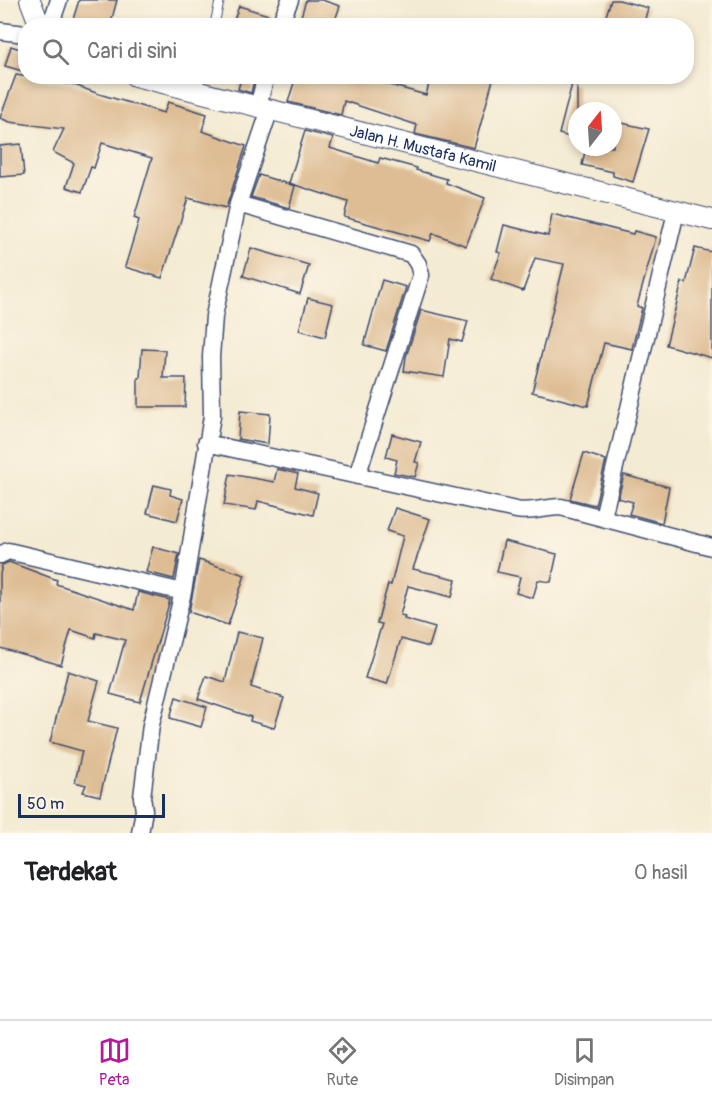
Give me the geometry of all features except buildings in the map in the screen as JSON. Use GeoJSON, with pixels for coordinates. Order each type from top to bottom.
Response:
{"type":"FeatureCollection","features":[{"type":"Feature","properties":{"kind":"street"},"geometry":{"type":"LineString","coordinates":[[30,0],[37,18]]}},
{"type":"Feature","properties":{"kind":"street"},"geometry":{"type":"LineString","coordinates":[[53,18],[59,0]]}},
{"type":"Feature","properties":{"kind":"street"},"geometry":{"type":"LineString","coordinates":[[282,18],[290,0]]}},
{"type":"Feature","properties":{"kind":"street"},"geometry":{"type":"LineString","coordinates":[[0,31],[18,33]]}},
{"type":"Feature","properties":{"kind":"street"},"geometry":{"type":"LineString","coordinates":[[140,833],[151,725],[183,592],[212,416],[211,357],[214,316],[238,204],[264,108],[266,84]]}},
{"type":"Feature","properties":{"kind":"street","name":"Jalan H. Mustafa Kamil"},"geometry":{"type":"LineString","coordinates":[[199,85],[264,108],[712,220]]}},
{"type":"Feature","properties":{"kind":"street"},"geometry":{"type":"LineString","coordinates":[[238,204],[411,254],[418,264],[421,275],[357,476]]}},
{"type":"Feature","properties":{"kind":"street"},"geometry":{"type":"LineString","coordinates":[[603,517],[676,212]]}},
{"type":"Feature","properties":{"kind":"street"},"geometry":{"type":"LineString","coordinates":[[206,443],[526,512],[545,507],[561,507],[712,547]]}},
{"type":"Feature","properties":{"kind":"street"},"geometry":{"type":"LineString","coordinates":[[0,555],[8,551],[183,592]]}},
{"type":"Feature","properties":{"kind":"lane"},"geometry":{"type":"LineString","coordinates":[[216,18],[220,0]]}}]}
